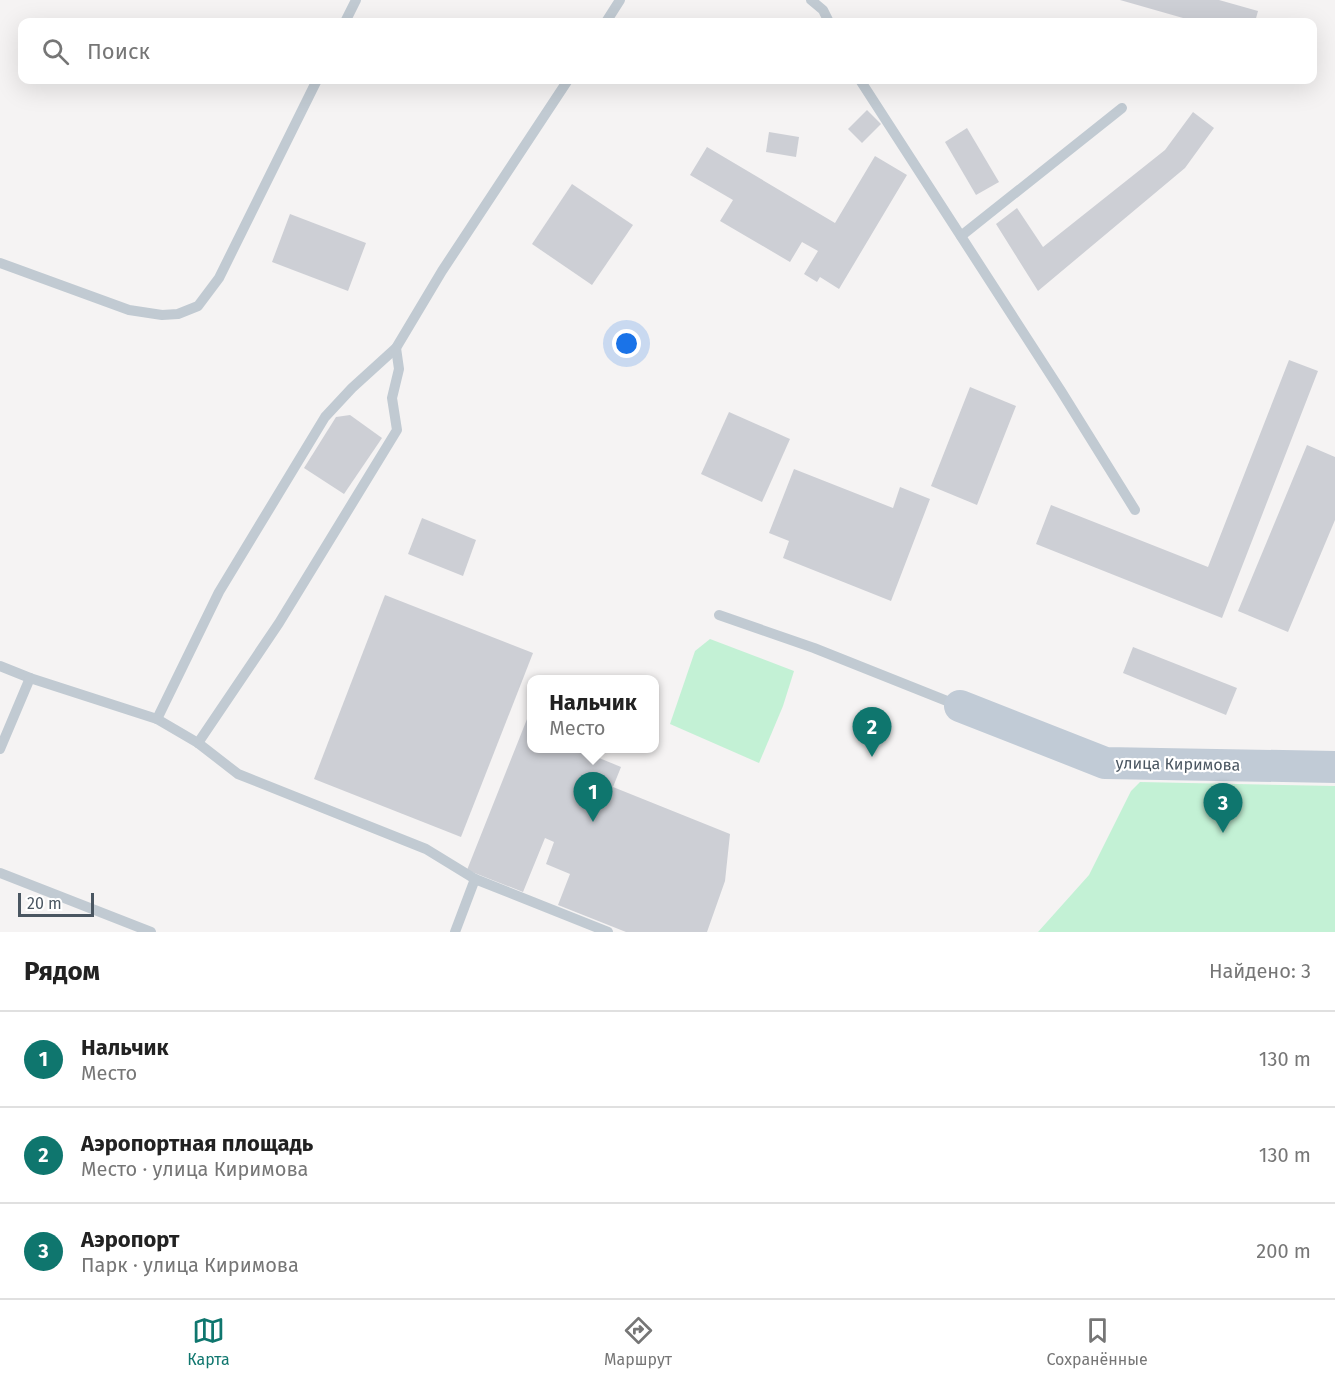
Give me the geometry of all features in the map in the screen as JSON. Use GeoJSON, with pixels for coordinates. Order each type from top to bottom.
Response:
{"type":"FeatureCollection","features":[{"type":"Feature","properties":{"kind":"main road","name":"улица Киримова"},"geometry":{"type":"LineString","coordinates":[[960,706],[1104,763],[1335,767]]}},
{"type":"Feature","properties":{"kind":"lane"},"geometry":{"type":"LineString","coordinates":[[347,18],[356,0]]}},
{"type":"Feature","properties":{"kind":"lane"},"geometry":{"type":"LineString","coordinates":[[609,18],[621,0]]}},
{"type":"Feature","properties":{"kind":"lane"},"geometry":{"type":"LineString","coordinates":[[811,0],[823,10],[827,18]]}},
{"type":"Feature","properties":{"kind":"lane"},"geometry":{"type":"LineString","coordinates":[[0,263],[129,310],[162,315],[178,314],[198,306],[219,278],[315,84]]}},
{"type":"Feature","properties":{"kind":"lane"},"geometry":{"type":"LineString","coordinates":[[157,718],[219,592],[326,417],[352,388],[396,348],[442,271],[565,84]]}},
{"type":"Feature","properties":{"kind":"lane"},"geometry":{"type":"LineString","coordinates":[[863,84],[962,236],[1135,510]]}},
{"type":"Feature","properties":{"kind":"lane"},"geometry":{"type":"LineString","coordinates":[[962,236],[1122,108]]}},
{"type":"Feature","properties":{"kind":"lane"},"geometry":{"type":"LineString","coordinates":[[198,743],[279,623],[397,430],[392,398],[399,369],[396,348]]}},
{"type":"Feature","properties":{"kind":"lane"},"geometry":{"type":"LineString","coordinates":[[719,615],[814,648],[960,706]]}},
{"type":"Feature","properties":{"kind":"lane"},"geometry":{"type":"LineString","coordinates":[[0,666],[30,678],[157,718],[198,743],[238,774],[426,849],[475,879],[608,932]]}},
{"type":"Feature","properties":{"kind":"lane"},"geometry":{"type":"LineString","coordinates":[[0,749],[30,678]]}},
{"type":"Feature","properties":{"kind":"lane"},"geometry":{"type":"LineString","coordinates":[[0,873],[151,932]]}},
{"type":"Feature","properties":{"kind":"lane"},"geometry":{"type":"LineString","coordinates":[[455,932],[475,879]]}},
{"type":"Feature","properties":{"kind":"green space"},"geometry":{"type":"Polygon","coordinates":[[[710,639],[794,671],[783,706],[759,763],[670,724],[695,651],[710,639]]]}},
{"type":"Feature","properties":{"kind":"green space"},"geometry":{"type":"Polygon","coordinates":[[[1140,782],[1335,786],[1335,932],[1038,932],[1089,875],[1131,791],[1140,782]]]}},
{"type":"Feature","properties":{"kind":"building"},"geometry":{"type":"Polygon","coordinates":[[[1120,0],[1219,0],[1258,11],[1256,18],[1183,18],[1120,0]]]}},
{"type":"Feature","properties":{"kind":"building"},"geometry":{"type":"Polygon","coordinates":[[[867,110],[881,124],[862,143],[848,129],[867,110]]]}},
{"type":"Feature","properties":{"kind":"building"},"geometry":{"type":"Polygon","coordinates":[[[1193,112],[1214,128],[1185,168],[1038,291],[996,224],[1017,208],[1043,247],[1165,150],[1193,112]]]}},
{"type":"Feature","properties":{"kind":"building"},"geometry":{"type":"Polygon","coordinates":[[[967,128],[999,182],[976,195],[945,142],[967,128]]]}},
{"type":"Feature","properties":{"kind":"building"},"geometry":{"type":"Polygon","coordinates":[[[769,132],[799,137],[796,157],[766,152],[769,132]]]}},
{"type":"Feature","properties":{"kind":"building"},"geometry":{"type":"Polygon","coordinates":[[[707,147],[835,223],[875,156],[907,175],[839,289],[820,277],[817,282],[804,274],[818,251],[802,242],[790,262],[720,221],[733,200],[690,175],[707,147]]]}},
{"type":"Feature","properties":{"kind":"building"},"geometry":{"type":"Polygon","coordinates":[[[572,184],[633,225],[592,285],[532,244],[572,184]]]}},
{"type":"Feature","properties":{"kind":"building"},"geometry":{"type":"Polygon","coordinates":[[[290,214],[366,243],[348,291],[272,262],[290,214]]]}},
{"type":"Feature","properties":{"kind":"building"},"geometry":{"type":"Polygon","coordinates":[[[1289,360],[1318,371],[1222,618],[1036,544],[1051,505],[1208,567],[1289,360]]]}},
{"type":"Feature","properties":{"kind":"building"},"geometry":{"type":"Polygon","coordinates":[[[970,387],[1016,406],[977,505],[931,486],[970,387]]]}},
{"type":"Feature","properties":{"kind":"building"},"geometry":{"type":"Polygon","coordinates":[[[729,412],[790,439],[762,502],[701,474],[729,412]]]}},
{"type":"Feature","properties":{"kind":"building"},"geometry":{"type":"Polygon","coordinates":[[[350,415],[382,438],[344,494],[304,468],[336,417],[350,415]]]}},
{"type":"Feature","properties":{"kind":"building"},"geometry":{"type":"Polygon","coordinates":[[[1307,445],[1335,457],[1335,520],[1288,632],[1238,611],[1307,445]]]}},
{"type":"Feature","properties":{"kind":"building"},"geometry":{"type":"Polygon","coordinates":[[[794,469],[893,508],[900,487],[930,499],[891,601],[783,558],[789,541],[769,533],[794,469]]]}},
{"type":"Feature","properties":{"kind":"building"},"geometry":{"type":"Polygon","coordinates":[[[422,518],[476,540],[463,576],[408,554],[422,518]]]}},
{"type":"Feature","properties":{"kind":"building"},"geometry":{"type":"Polygon","coordinates":[[[385,595],[533,653],[461,837],[314,779],[385,595]]]}},
{"type":"Feature","properties":{"kind":"building"},"geometry":{"type":"Polygon","coordinates":[[[1133,647],[1237,688],[1226,715],[1123,673],[1133,647]]]}},
{"type":"Feature","properties":{"kind":"building"},"geometry":{"type":"Polygon","coordinates":[[[527,719],[527,753],[587,753],[621,767],[613,787],[730,834],[725,881],[707,932],[626,932],[558,905],[570,874],[546,864],[554,842],[545,838],[523,892],[467,870],[527,719]]]}},
{"type":"Feature","properties":{"kind":"place","name":"Аэропортная площадь"},"geometry":{"type":"Point","coordinates":[872,757]}},
{"type":"Feature","properties":{"kind":"place","name":"Нальчик"},"geometry":{"type":"Point","coordinates":[593,822]}},
{"type":"Feature","properties":{"kind":"place","name":"Аэропорт"},"geometry":{"type":"Point","coordinates":[1223,833]}}]}
